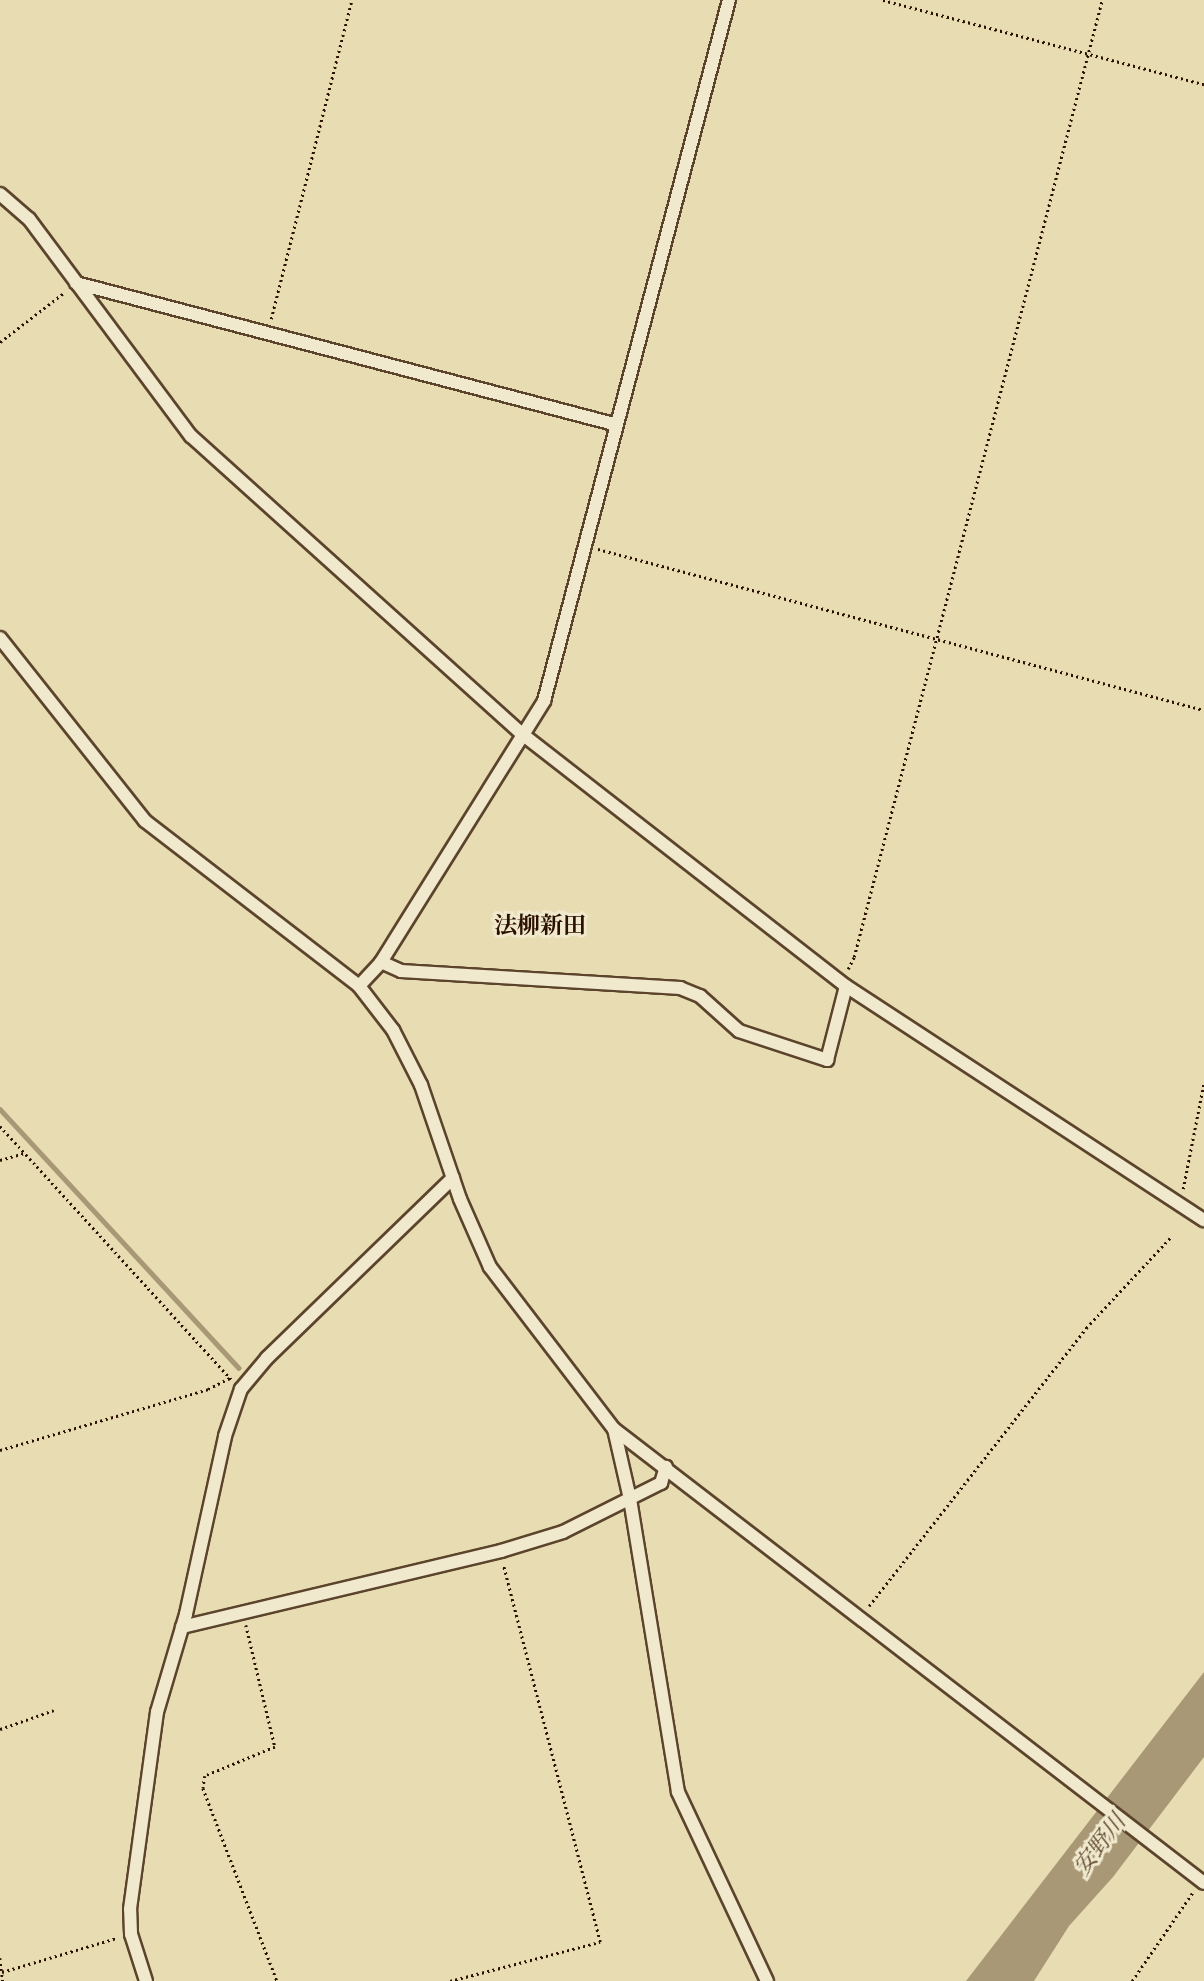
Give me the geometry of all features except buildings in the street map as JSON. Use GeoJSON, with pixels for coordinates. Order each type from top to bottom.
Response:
{"type":"FeatureCollection","features":[{"type":"Feature","properties":{"kind":"street"},"geometry":{"type":"LineString","coordinates":[[359,986],[381,962],[544,701],[582,544],[729,0]]}},
{"type":"Feature","properties":{"kind":"street"},"geometry":{"type":"LineString","coordinates":[[0,194],[29,219],[191,436],[522,734],[843,983],[1180,1207],[1204,1220]]}},
{"type":"Feature","properties":{"kind":"street"},"geometry":{"type":"LineString","coordinates":[[76,283],[614,424]]}},
{"type":"Feature","properties":{"kind":"street"},"geometry":{"type":"LineString","coordinates":[[0,638],[145,821],[359,986],[393,1030],[421,1085],[453,1178],[490,1267],[614,1429],[1203,1881]]}},
{"type":"Feature","properties":{"kind":"street"},"geometry":{"type":"LineString","coordinates":[[381,962],[401,971],[680,988],[699,996],[739,1031],[827,1060],[843,983]]}},
{"type":"Feature","properties":{"kind":"street"},"geometry":{"type":"LineString","coordinates":[[146,1981],[131,1934],[130,1909],[157,1712],[182,1628],[225,1436],[241,1389],[267,1358],[453,1178]]}},
{"type":"Feature","properties":{"kind":"street"},"geometry":{"type":"LineString","coordinates":[[614,1429],[630,1499],[678,1792],[767,1981]]}},
{"type":"Feature","properties":{"kind":"street"},"geometry":{"type":"LineString","coordinates":[[182,1628],[501,1551],[564,1532],[661,1483],[666,1467]]}},
{"type":"Feature","properties":{"kind":"path"},"geometry":{"type":"LineString","coordinates":[[267,334],[352,0]]}},
{"type":"Feature","properties":{"kind":"path"},"geometry":{"type":"LineString","coordinates":[[883,0],[1204,84]]}},
{"type":"Feature","properties":{"kind":"path"},"geometry":{"type":"LineString","coordinates":[[843,983],[855,957],[1102,0]]}},
{"type":"Feature","properties":{"kind":"path"},"geometry":{"type":"LineString","coordinates":[[0,342],[76,283]]}},
{"type":"Feature","properties":{"kind":"path"},"geometry":{"type":"LineString","coordinates":[[582,544],[935,641],[1204,710]]}},
{"type":"Feature","properties":{"kind":"path"},"geometry":{"type":"LineString","coordinates":[[1180,1207],[1204,1082]]}},
{"type":"Feature","properties":{"kind":"path"},"geometry":{"type":"LineString","coordinates":[[0,1126],[230,1378],[208,1389],[0,1450]]}},
{"type":"Feature","properties":{"kind":"path"},"geometry":{"type":"LineString","coordinates":[[0,1160],[25,1153]]}},
{"type":"Feature","properties":{"kind":"path"},"geometry":{"type":"LineString","coordinates":[[860,1616],[1086,1328],[1170,1238]]}},
{"type":"Feature","properties":{"kind":"path"},"geometry":{"type":"LineString","coordinates":[[450,1981],[600,1942],[501,1551]]}},
{"type":"Feature","properties":{"kind":"path"},"geometry":{"type":"LineString","coordinates":[[243,1615],[275,1747],[205,1776],[203,1788],[277,1981]]}},
{"type":"Feature","properties":{"kind":"path"},"geometry":{"type":"LineString","coordinates":[[0,1729],[54,1710]]}},
{"type":"Feature","properties":{"kind":"path"},"geometry":{"type":"LineString","coordinates":[[1132,1981],[1203,1881]]}},
{"type":"Feature","properties":{"kind":"path"},"geometry":{"type":"LineString","coordinates":[[2,1972],[131,1934]]}},
{"type":"Feature","properties":{"kind":"path"},"geometry":{"type":"LineString","coordinates":[[0,1958],[3,1981]]}},
{"type":"Feature","properties":{"kind":"water","name":"安野川"},"geometry":{"type":"Polygon","coordinates":[[[1204,1672],[1204,1757],[1113,1877],[1069,1926],[1034,1981],[966,1981],[1204,1672]]]}},
{"type":"Feature","properties":{"kind":"waterway"},"geometry":{"type":"LineString","coordinates":[[0,1109],[239,1368]]}},
{"type":"Feature","properties":{"kind":"district","name":"法柳新田"},"geometry":{"type":"Point","coordinates":[540,926]}}]}
